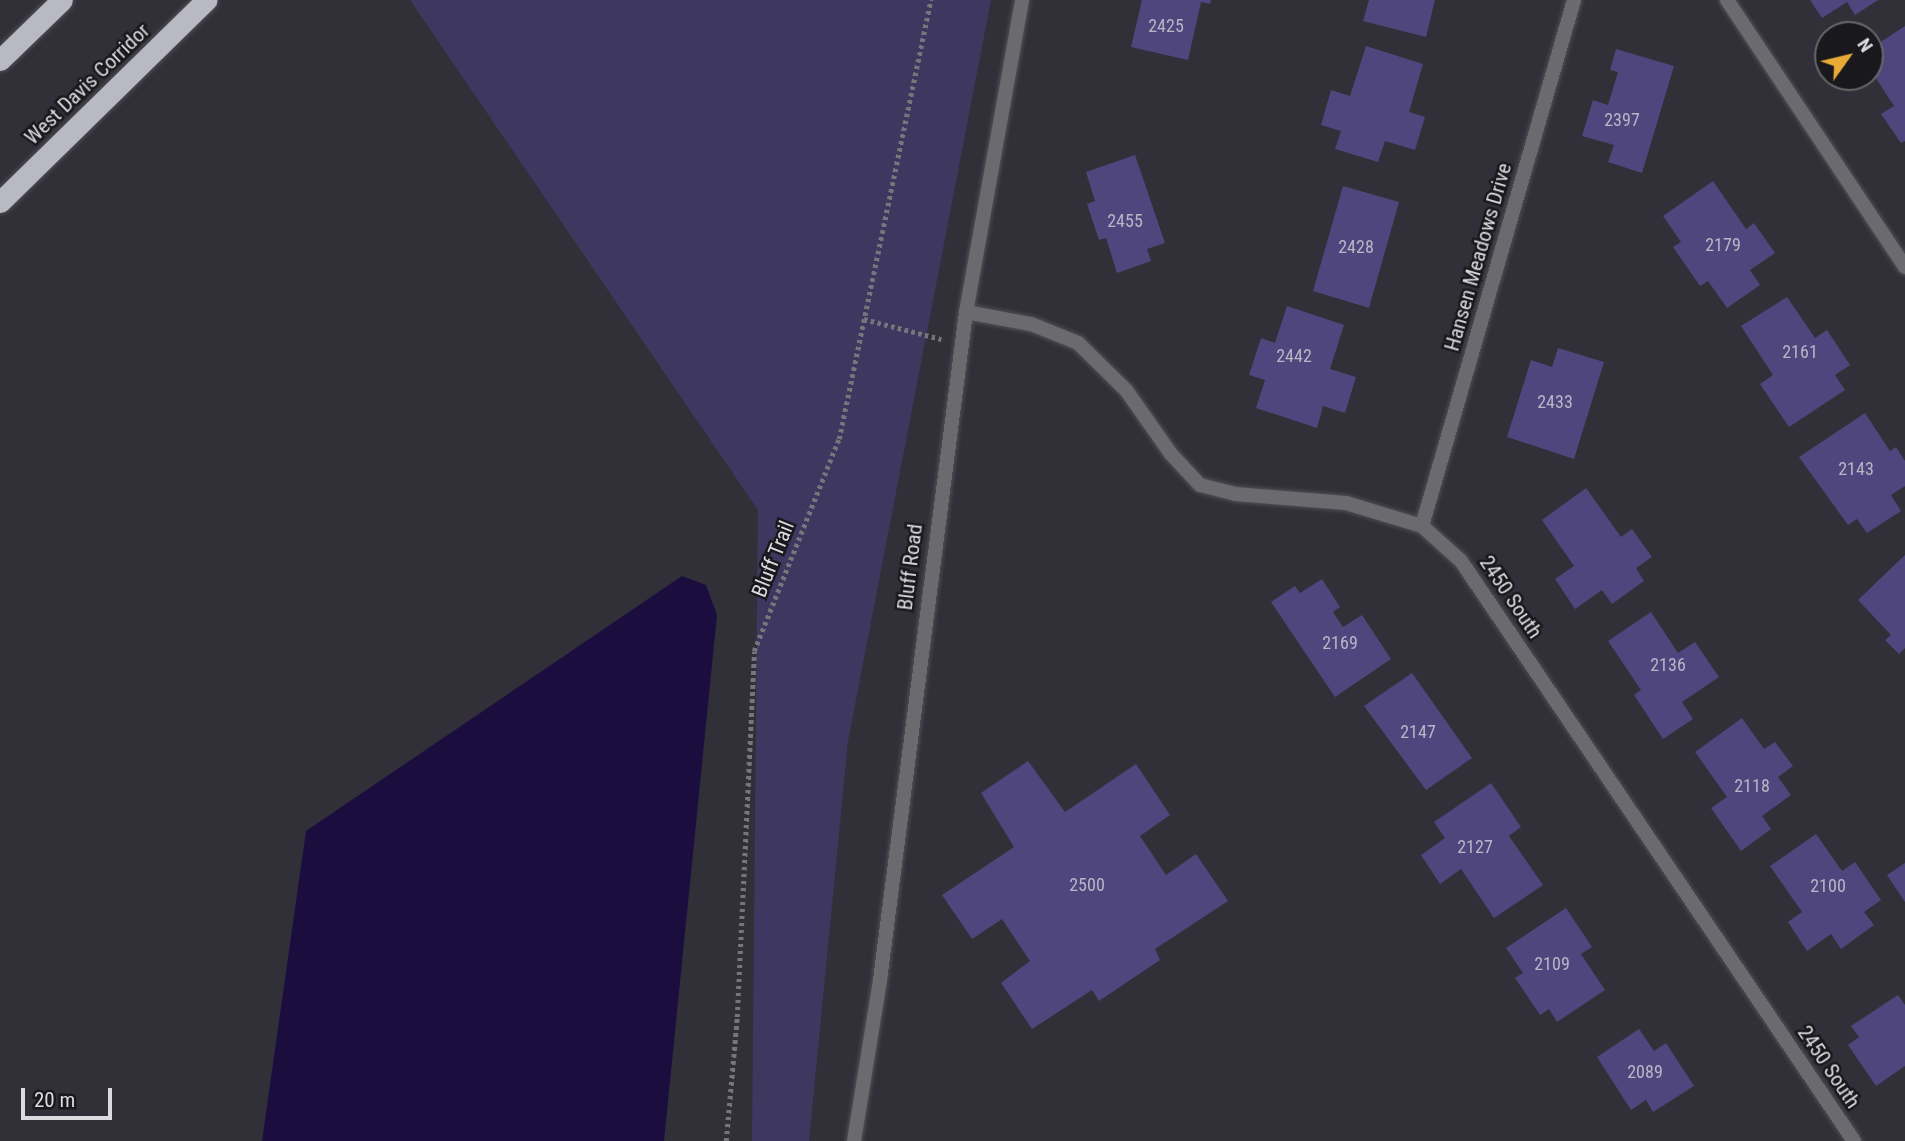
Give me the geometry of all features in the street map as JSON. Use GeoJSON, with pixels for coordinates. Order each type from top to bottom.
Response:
{"type":"FeatureCollection","features":[{"type":"Feature","properties":{"kind":"highway"},"geometry":{"type":"LineString","coordinates":[[0,60],[62,0]]}},
{"type":"Feature","properties":{"kind":"highway","name":"West Davis Corridor"},"geometry":{"type":"LineString","coordinates":[[0,201],[206,0]]}},
{"type":"Feature","properties":{"kind":"street","name":"Bluff Road"},"geometry":{"type":"LineString","coordinates":[[854,1141],[880,980],[961,345],[1023,0]]}},
{"type":"Feature","properties":{"kind":"street","name":"Hansen Meadows Drive"},"geometry":{"type":"LineString","coordinates":[[1422,526],[1574,0]]}},
{"type":"Feature","properties":{"kind":"street"},"geometry":{"type":"LineString","coordinates":[[1727,0],[1905,267]]}},
{"type":"Feature","properties":{"kind":"street","name":"2450 South"},"geometry":{"type":"LineString","coordinates":[[966,312],[1031,324],[1078,343],[1126,390],[1171,454],[1200,485],[1235,494],[1346,503],[1422,526],[1461,561],[1854,1141]]}},
{"type":"Feature","properties":{"kind":"path","name":"Bluff Trail"},"geometry":{"type":"LineString","coordinates":[[726,1141],[737,1017],[754,651],[839,439],[931,0]]}},
{"type":"Feature","properties":{"kind":"path"},"geometry":{"type":"LineString","coordinates":[[864,319],[961,345]]}},
{"type":"Feature","properties":{"kind":"shaded area"},"geometry":{"type":"Polygon","coordinates":[[[410,0],[991,0],[848,741],[809,1141],[752,1141],[758,510],[410,0]]]}},
{"type":"Feature","properties":{"kind":"shaded area"},"geometry":{"type":"Polygon","coordinates":[[[682,576],[706,585],[717,615],[664,1141],[262,1141],[306,831],[682,576]]]}},
{"type":"Feature","properties":{"kind":"building"},"geometry":{"type":"Polygon","coordinates":[[[1142,0],[1211,0],[1210,4],[1201,2],[1188,60],[1131,47],[1142,0]]]}},
{"type":"Feature","properties":{"kind":"building"},"geometry":{"type":"Polygon","coordinates":[[[1369,0],[1435,0],[1426,37],[1363,21],[1369,0]]]}},
{"type":"Feature","properties":{"kind":"building"},"geometry":{"type":"Polygon","coordinates":[[[1810,0],[1878,0],[1855,15],[1847,2],[1822,18],[1810,0]]]}},
{"type":"Feature","properties":{"kind":"building"},"geometry":{"type":"Polygon","coordinates":[[[1905,26],[1905,141],[1901,143],[1881,114],[1894,106],[1884,91],[1884,40],[1905,26]]]}},
{"type":"Feature","properties":{"kind":"building"},"geometry":{"type":"Polygon","coordinates":[[[1366,46],[1423,64],[1409,112],[1425,117],[1415,150],[1385,141],[1378,162],[1335,149],[1341,131],[1321,125],[1331,90],[1350,96],[1366,46]]]}},
{"type":"Feature","properties":{"kind":"building"},"geometry":{"type":"Polygon","coordinates":[[[1616,49],[1674,66],[1642,173],[1608,162],[1614,145],[1582,136],[1593,100],[1608,105],[1618,72],[1610,70],[1616,49]]]}},
{"type":"Feature","properties":{"kind":"building"},"geometry":{"type":"Polygon","coordinates":[[[1135,155],[1165,243],[1147,249],[1151,261],[1117,273],[1106,238],[1099,240],[1087,204],[1095,201],[1086,172],[1135,155]]]}},
{"type":"Feature","properties":{"kind":"building"},"geometry":{"type":"Polygon","coordinates":[[[1713,181],[1746,229],[1754,223],[1775,253],[1750,270],[1760,285],[1727,308],[1708,281],[1700,286],[1673,247],[1681,242],[1663,216],[1713,181]]]}},
{"type":"Feature","properties":{"kind":"building"},"geometry":{"type":"Polygon","coordinates":[[[1343,186],[1399,202],[1369,308],[1313,291],[1343,186]]]}},
{"type":"Feature","properties":{"kind":"building"},"geometry":{"type":"Polygon","coordinates":[[[1787,297],[1815,338],[1827,330],[1850,365],[1835,375],[1845,390],[1789,427],[1760,384],[1773,375],[1741,326],[1787,297]]]}},
{"type":"Feature","properties":{"kind":"building"},"geometry":{"type":"Polygon","coordinates":[[[1287,306],[1344,325],[1330,369],[1356,377],[1345,413],[1323,406],[1317,428],[1256,408],[1265,380],[1249,375],[1261,338],[1275,343],[1287,306]]]}},
{"type":"Feature","properties":{"kind":"building"},"geometry":{"type":"Polygon","coordinates":[[[1558,348],[1604,362],[1574,459],[1507,437],[1531,360],[1552,367],[1558,348]]]}},
{"type":"Feature","properties":{"kind":"building"},"geometry":{"type":"Polygon","coordinates":[[[1865,413],[1890,451],[1896,447],[1905,461],[1905,486],[1891,495],[1901,511],[1867,533],[1857,519],[1848,525],[1799,457],[1865,413]]]}},
{"type":"Feature","properties":{"kind":"building"},"geometry":{"type":"Polygon","coordinates":[[[1586,488],[1621,537],[1632,529],[1652,557],[1636,568],[1644,581],[1612,604],[1602,590],[1575,609],[1555,579],[1574,566],[1542,520],[1586,488]]]}},
{"type":"Feature","properties":{"kind":"building"},"geometry":{"type":"Polygon","coordinates":[[[1905,555],[1905,648],[1899,654],[1885,640],[1891,635],[1858,600],[1905,555]]]}},
{"type":"Feature","properties":{"kind":"building"},"geometry":{"type":"Polygon","coordinates":[[[1322,579],[1340,607],[1333,612],[1343,627],[1362,615],[1391,659],[1335,697],[1271,602],[1295,586],[1300,593],[1322,579]]]}},
{"type":"Feature","properties":{"kind":"building"},"geometry":{"type":"Polygon","coordinates":[[[1651,612],[1678,653],[1695,642],[1719,677],[1682,702],[1693,719],[1663,739],[1634,695],[1641,690],[1608,641],[1651,612]]]}},
{"type":"Feature","properties":{"kind":"building"},"geometry":{"type":"Polygon","coordinates":[[[1412,673],[1472,758],[1426,790],[1364,706],[1412,673]]]}},
{"type":"Feature","properties":{"kind":"building"},"geometry":{"type":"Polygon","coordinates":[[[1742,718],[1764,749],[1775,742],[1793,766],[1778,777],[1791,795],[1762,816],[1771,829],[1741,851],[1711,808],[1727,797],[1695,752],[1742,718]]]}},
{"type":"Feature","properties":{"kind":"building"},"geometry":{"type":"Polygon","coordinates":[[[1028,761],[1065,812],[1136,764],[1170,815],[1140,836],[1166,875],[1196,854],[1228,901],[1155,949],[1160,960],[1099,1001],[1092,990],[1032,1029],[1001,983],[1030,961],[1002,919],[972,939],[942,895],[1014,847],[981,793],[1028,761]]]}},
{"type":"Feature","properties":{"kind":"building"},"geometry":{"type":"Polygon","coordinates":[[[1491,783],[1521,827],[1509,836],[1543,885],[1494,918],[1461,869],[1440,884],[1421,855],[1445,838],[1434,822],[1491,783]]]}},
{"type":"Feature","properties":{"kind":"building"},"geometry":{"type":"Polygon","coordinates":[[[1816,834],[1842,871],[1855,862],[1881,900],[1864,912],[1874,925],[1841,949],[1831,934],[1807,951],[1788,922],[1802,912],[1770,866],[1816,834]]]}},
{"type":"Feature","properties":{"kind":"building"},"geometry":{"type":"Polygon","coordinates":[[[1905,863],[1905,902],[1887,875],[1905,863]]]}},
{"type":"Feature","properties":{"kind":"building"},"geometry":{"type":"Polygon","coordinates":[[[1566,908],[1592,947],[1581,954],[1605,990],[1557,1022],[1549,1009],[1540,1015],[1515,978],[1523,973],[1506,948],[1566,908]]]}},
{"type":"Feature","properties":{"kind":"building"},"geometry":{"type":"Polygon","coordinates":[[[1898,995],[1905,1005],[1905,1066],[1876,1086],[1848,1045],[1859,1037],[1851,1026],[1898,995]]]}},
{"type":"Feature","properties":{"kind":"building"},"geometry":{"type":"Polygon","coordinates":[[[1639,1029],[1654,1051],[1666,1043],[1694,1086],[1653,1112],[1646,1100],[1631,1110],[1597,1057],[1639,1029]]]}}]}
